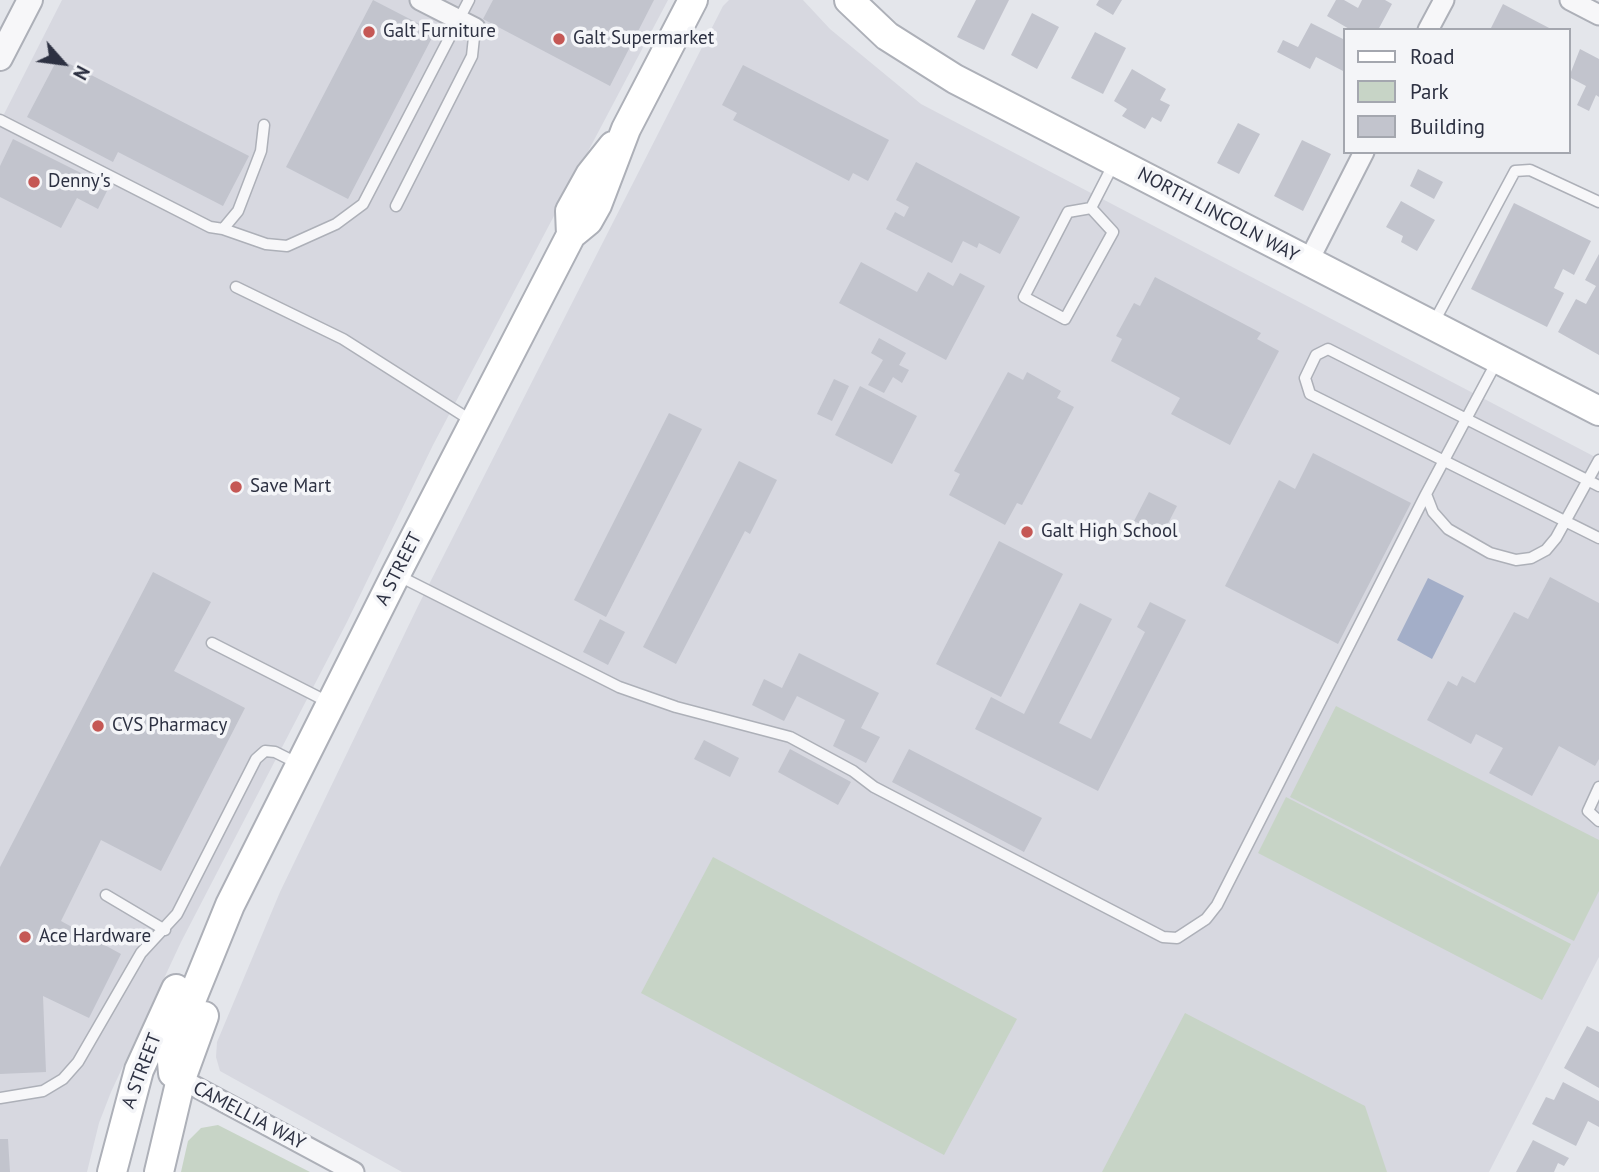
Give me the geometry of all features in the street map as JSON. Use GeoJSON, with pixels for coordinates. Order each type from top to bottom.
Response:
{"type":"FeatureCollection","features":[{"type":"Feature","properties":{"kind":"main road","name":"A STREET"},"geometry":{"type":"LineString","coordinates":[[112,1172],[139,1070],[194,950],[230,905],[396,574],[571,235],[588,221],[601,196],[626,129],[693,0]]}},
{"type":"Feature","properties":{"kind":"main road","name":"NORTH LINCOLN WAY"},"geometry":{"type":"LineString","coordinates":[[849,0],[887,36],[918,58],[1599,411]]}},
{"type":"Feature","properties":{"kind":"main road","name":"A STREET"},"geometry":{"type":"LineString","coordinates":[[159,1172],[181,1079],[223,964],[230,905]]}},
{"type":"Feature","properties":{"kind":"street"},"geometry":{"type":"LineString","coordinates":[[0,58],[30,0]]}},
{"type":"Feature","properties":{"kind":"street"},"geometry":{"type":"LineString","coordinates":[[420,0],[467,24]]}},
{"type":"Feature","properties":{"kind":"street"},"geometry":{"type":"LineString","coordinates":[[1429,28],[1444,0]]}},
{"type":"Feature","properties":{"kind":"street"},"geometry":{"type":"LineString","coordinates":[[1570,0],[1599,15]]}},
{"type":"Feature","properties":{"kind":"street"},"geometry":{"type":"LineString","coordinates":[[1308,262],[1363,154]]}},
{"type":"Feature","properties":{"kind":"street","name":"CAMELLIA WAY"},"geometry":{"type":"LineString","coordinates":[[181,1079],[354,1172]]}},
{"type":"Feature","properties":{"kind":"lane"},"geometry":{"type":"LineString","coordinates":[[396,206],[472,56],[467,24],[469,0]]}},
{"type":"Feature","properties":{"kind":"lane"},"geometry":{"type":"LineString","coordinates":[[0,120],[210,228],[223,229],[266,244],[287,246],[336,224],[363,204],[467,24]]}},
{"type":"Feature","properties":{"kind":"lane"},"geometry":{"type":"LineString","coordinates":[[223,229],[238,211],[261,151],[264,125]]}},
{"type":"Feature","properties":{"kind":"lane"},"geometry":{"type":"LineString","coordinates":[[1091,208],[1115,161]]}},
{"type":"Feature","properties":{"kind":"lane"},"geometry":{"type":"LineString","coordinates":[[1432,325],[1515,171],[1530,170],[1599,202]]}},
{"type":"Feature","properties":{"kind":"lane"},"geometry":{"type":"LineString","coordinates":[[1091,208],[1113,232],[1065,319],[1024,297],[1068,212],[1091,208]]}},
{"type":"Feature","properties":{"kind":"lane"},"geometry":{"type":"LineString","coordinates":[[236,287],[343,339],[474,422]]}},
{"type":"Feature","properties":{"kind":"lane"},"geometry":{"type":"LineString","coordinates":[[1599,486],[1328,349],[1315,355],[1305,378],[1310,394],[1599,538]]}},
{"type":"Feature","properties":{"kind":"lane"},"geometry":{"type":"LineString","coordinates":[[396,574],[619,687],[676,707],[790,737],[853,771],[874,788],[1163,937],[1177,938],[1206,919],[1217,905],[1497,360]]}},
{"type":"Feature","properties":{"kind":"lane"},"geometry":{"type":"LineString","coordinates":[[1426,494],[1433,512],[1448,529],[1490,553],[1516,561],[1531,558],[1546,550],[1568,521],[1599,460]]}},
{"type":"Feature","properties":{"kind":"lane"},"geometry":{"type":"LineString","coordinates":[[212,643],[332,704]]}},
{"type":"Feature","properties":{"kind":"lane"},"geometry":{"type":"LineString","coordinates":[[0,1098],[43,1091],[63,1079],[84,1052],[141,953],[177,914],[256,759],[265,751],[275,752],[301,764]]}},
{"type":"Feature","properties":{"kind":"lane"},"geometry":{"type":"LineString","coordinates":[[1599,787],[1588,811],[1599,821]]}},
{"type":"Feature","properties":{"kind":"lane"},"geometry":{"type":"LineString","coordinates":[[106,895],[165,930]]}},
{"type":"Feature","properties":{"kind":"shaded area"},"geometry":{"type":"Polygon","coordinates":[[[62,0],[668,0],[433,445],[347,622],[181,942],[111,1092],[99,1123],[87,1172],[0,1172],[0,122],[62,0]]]}},
{"type":"Feature","properties":{"kind":"shaded area","name":"Galt High School"},"geometry":{"type":"Polygon","coordinates":[[[729,0],[803,0],[830,29],[921,104],[1599,459],[1599,957],[1489,1172],[402,1172],[220,1071],[216,1057],[217,1042],[280,892],[419,604],[723,6],[729,0]]]}},
{"type":"Feature","properties":{"kind":"green space"},"geometry":{"type":"Polygon","coordinates":[[[1336,706],[1599,840],[1599,891],[1574,941],[1290,797],[1336,706]]]}},
{"type":"Feature","properties":{"kind":"green space"},"geometry":{"type":"Polygon","coordinates":[[[1286,797],[1571,944],[1542,1000],[1258,853],[1286,797]]]}},
{"type":"Feature","properties":{"kind":"green space"},"geometry":{"type":"Polygon","coordinates":[[[713,857],[1017,1019],[944,1155],[641,993],[713,857]]]}},
{"type":"Feature","properties":{"kind":"green space"},"geometry":{"type":"Polygon","coordinates":[[[1185,1013],[1365,1106],[1387,1172],[1102,1172],[1185,1013]]]}},
{"type":"Feature","properties":{"kind":"green space"},"geometry":{"type":"Polygon","coordinates":[[[218,1125],[310,1172],[181,1172],[188,1141],[201,1128],[218,1125]]]}},
{"type":"Feature","properties":{"kind":"water"},"geometry":{"type":"Polygon","coordinates":[[[1428,578],[1464,596],[1432,659],[1397,640],[1428,578]]]}},
{"type":"Feature","properties":{"kind":"building"},"geometry":{"type":"Polygon","coordinates":[[[373,0],[435,32],[348,199],[286,167],[373,0]]]}},
{"type":"Feature","properties":{"kind":"building"},"geometry":{"type":"Polygon","coordinates":[[[493,0],[654,0],[610,86],[483,19],[493,0]]]}},
{"type":"Feature","properties":{"kind":"building"},"geometry":{"type":"Polygon","coordinates":[[[976,0],[1009,0],[984,50],[957,37],[976,0]]]}},
{"type":"Feature","properties":{"kind":"building"},"geometry":{"type":"Polygon","coordinates":[[[1099,0],[1122,0],[1113,15],[1096,5],[1099,0]]]}},
{"type":"Feature","properties":{"kind":"building"},"geometry":{"type":"Polygon","coordinates":[[[1336,0],[1344,0],[1358,8],[1362,0],[1385,0],[1392,4],[1379,28],[1348,28],[1327,16],[1336,0]]]}},
{"type":"Feature","properties":{"kind":"building"},"geometry":{"type":"Polygon","coordinates":[[[1503,4],[1549,28],[1491,28],[1503,4]]]}},
{"type":"Feature","properties":{"kind":"building"},"geometry":{"type":"Polygon","coordinates":[[[1032,13],[1059,27],[1037,69],[1011,55],[1032,13]]]}},
{"type":"Feature","properties":{"kind":"building"},"geometry":{"type":"Polygon","coordinates":[[[1311,23],[1344,40],[1344,71],[1316,57],[1310,69],[1277,52],[1283,40],[1298,47],[1311,23]]]}},
{"type":"Feature","properties":{"kind":"building"},"geometry":{"type":"Polygon","coordinates":[[[1095,32],[1126,48],[1103,94],[1071,78],[1095,32]]]}},
{"type":"Feature","properties":{"kind":"building"},"geometry":{"type":"Polygon","coordinates":[[[1580,49],[1599,59],[1599,97],[1596,95],[1589,111],[1577,105],[1586,86],[1571,78],[1580,49]]]}},
{"type":"Feature","properties":{"kind":"building"},"geometry":{"type":"Polygon","coordinates":[[[58,58],[249,156],[223,206],[118,152],[113,162],[27,117],[58,58]]]}},
{"type":"Feature","properties":{"kind":"building"},"geometry":{"type":"Polygon","coordinates":[[[743,65],[889,140],[868,181],[853,173],[849,181],[733,120],[737,113],[722,105],[743,65]]]}},
{"type":"Feature","properties":{"kind":"building"},"geometry":{"type":"Polygon","coordinates":[[[1132,69],[1166,89],[1160,100],[1170,105],[1161,122],[1152,117],[1145,129],[1122,116],[1127,109],[1114,101],[1132,69]]]}},
{"type":"Feature","properties":{"kind":"building"},"geometry":{"type":"Polygon","coordinates":[[[1238,123],[1260,134],[1239,174],[1217,163],[1238,123]]]}},
{"type":"Feature","properties":{"kind":"building"},"geometry":{"type":"Polygon","coordinates":[[[13,139],[109,187],[98,209],[77,198],[61,228],[0,197],[0,166],[13,139]]]}},
{"type":"Feature","properties":{"kind":"building"},"geometry":{"type":"Polygon","coordinates":[[[1302,140],[1331,154],[1303,211],[1274,196],[1302,140]]]}},
{"type":"Feature","properties":{"kind":"building"},"geometry":{"type":"Polygon","coordinates":[[[916,162],[1020,217],[1000,254],[979,243],[977,248],[963,241],[952,263],[886,229],[895,212],[904,217],[909,207],[896,200],[916,162]]]}},
{"type":"Feature","properties":{"kind":"building"},"geometry":{"type":"Polygon","coordinates":[[[1418,169],[1443,182],[1434,199],[1410,186],[1418,169]]]}},
{"type":"Feature","properties":{"kind":"building"},"geometry":{"type":"Polygon","coordinates":[[[1401,201],[1435,220],[1417,251],[1401,242],[1403,236],[1386,227],[1401,201]]]}},
{"type":"Feature","properties":{"kind":"building"},"geometry":{"type":"Polygon","coordinates":[[[1514,203],[1591,241],[1574,275],[1563,269],[1554,288],[1564,293],[1547,327],[1471,289],[1514,203]]]}},
{"type":"Feature","properties":{"kind":"building"},"geometry":{"type":"Polygon","coordinates":[[[1599,254],[1599,355],[1558,332],[1576,299],[1586,304],[1596,286],[1585,280],[1599,254]]]}},
{"type":"Feature","properties":{"kind":"building"},"geometry":{"type":"Polygon","coordinates":[[[861,262],[917,292],[928,272],[953,286],[960,273],[985,286],[946,360],[839,303],[861,262]]]}},
{"type":"Feature","properties":{"kind":"building"},"geometry":{"type":"Polygon","coordinates":[[[1155,277],[1261,333],[1257,339],[1279,351],[1230,445],[1171,414],[1180,398],[1111,361],[1122,339],[1116,336],[1134,303],[1140,306],[1155,277]]]}},
{"type":"Feature","properties":{"kind":"building"},"geometry":{"type":"Polygon","coordinates":[[[879,338],[906,353],[899,365],[909,370],[902,383],[893,377],[884,393],[868,385],[883,360],[871,353],[879,338]]]}},
{"type":"Feature","properties":{"kind":"building"},"geometry":{"type":"Polygon","coordinates":[[[1008,372],[1023,380],[1027,372],[1061,391],[1057,398],[1074,407],[1022,505],[1017,503],[1005,525],[949,495],[960,474],[954,471],[1008,372]]]}},
{"type":"Feature","properties":{"kind":"building"},"geometry":{"type":"Polygon","coordinates":[[[834,379],[849,386],[832,421],[817,414],[834,379]]]}},
{"type":"Feature","properties":{"kind":"building"},"geometry":{"type":"Polygon","coordinates":[[[860,386],[917,416],[892,464],[835,435],[860,386]]]}},
{"type":"Feature","properties":{"kind":"building"},"geometry":{"type":"Polygon","coordinates":[[[669,413],[702,429],[606,617],[574,600],[669,413]]]}},
{"type":"Feature","properties":{"kind":"building"},"geometry":{"type":"Polygon","coordinates":[[[1313,453],[1411,503],[1338,644],[1225,586],[1279,480],[1295,489],[1313,453]]]}},
{"type":"Feature","properties":{"kind":"building"},"geometry":{"type":"Polygon","coordinates":[[[739,461],[777,480],[750,534],[745,531],[676,664],[643,647],[739,461]]]}},
{"type":"Feature","properties":{"kind":"building"},"geometry":{"type":"Polygon","coordinates":[[[1149,492],[1177,506],[1162,535],[1134,521],[1149,492]]]}},
{"type":"Feature","properties":{"kind":"building"},"geometry":{"type":"Polygon","coordinates":[[[999,541],[1063,574],[1001,697],[936,664],[999,541]]]}},
{"type":"Feature","properties":{"kind":"building"},"geometry":{"type":"Polygon","coordinates":[[[153,572],[211,602],[174,671],[245,708],[161,871],[101,840],[61,921],[121,954],[89,1018],[43,996],[46,1072],[0,1074],[0,867],[153,572]]]}},
{"type":"Feature","properties":{"kind":"building"},"geometry":{"type":"Polygon","coordinates":[[[1550,577],[1599,603],[1599,759],[1595,766],[1559,746],[1532,796],[1489,773],[1503,748],[1476,734],[1471,744],[1427,720],[1448,681],[1457,686],[1462,676],[1475,683],[1514,612],[1528,619],[1550,577]]]}},
{"type":"Feature","properties":{"kind":"building"},"geometry":{"type":"Polygon","coordinates":[[[1150,602],[1186,620],[1098,791],[975,729],[991,697],[1024,714],[1080,603],[1112,619],[1059,723],[1091,739],[1145,632],[1137,627],[1150,602]]]}},
{"type":"Feature","properties":{"kind":"building"},"geometry":{"type":"Polygon","coordinates":[[[600,619],[625,632],[608,665],[583,652],[600,619]]]}},
{"type":"Feature","properties":{"kind":"building"},"geometry":{"type":"Polygon","coordinates":[[[799,653],[879,693],[861,728],[880,737],[866,763],[833,746],[845,720],[797,696],[784,721],[752,705],[764,679],[782,688],[799,653]]]}},
{"type":"Feature","properties":{"kind":"building"},"geometry":{"type":"Polygon","coordinates":[[[704,740],[739,758],[730,777],[694,759],[704,740]]]}},
{"type":"Feature","properties":{"kind":"building"},"geometry":{"type":"Polygon","coordinates":[[[790,749],[851,782],[838,805],[778,772],[790,749]]]}},
{"type":"Feature","properties":{"kind":"building"},"geometry":{"type":"Polygon","coordinates":[[[909,749],[1042,818],[1024,852],[892,782],[909,749]]]}},
{"type":"Feature","properties":{"kind":"building"},"geometry":{"type":"Polygon","coordinates":[[[1587,1026],[1599,1032],[1599,1088],[1564,1068],[1587,1026]]]}},
{"type":"Feature","properties":{"kind":"building"},"geometry":{"type":"Polygon","coordinates":[[[1563,1082],[1599,1101],[1599,1127],[1588,1121],[1576,1146],[1532,1124],[1546,1097],[1554,1100],[1563,1082]]]}},
{"type":"Feature","properties":{"kind":"building"},"geometry":{"type":"Polygon","coordinates":[[[0,1139],[8,1139],[10,1172],[0,1172],[0,1139]]]}},
{"type":"Feature","properties":{"kind":"building"},"geometry":{"type":"Polygon","coordinates":[[[1533,1140],[1569,1158],[1564,1166],[1558,1163],[1554,1172],[1516,1172],[1533,1140]]]}},
{"type":"Feature","properties":{"kind":"place","name":"Galt Furniture"},"geometry":{"type":"Point","coordinates":[369,32]}},
{"type":"Feature","properties":{"kind":"place","name":"Galt Supermarket"},"geometry":{"type":"Point","coordinates":[559,39]}},
{"type":"Feature","properties":{"kind":"place","name":"Denny's"},"geometry":{"type":"Point","coordinates":[34,182]}},
{"type":"Feature","properties":{"kind":"place","name":"Save Mart"},"geometry":{"type":"Point","coordinates":[236,487]}},
{"type":"Feature","properties":{"kind":"place","name":"Galt High School"},"geometry":{"type":"Point","coordinates":[1027,532]}},
{"type":"Feature","properties":{"kind":"place","name":"CVS Pharmacy"},"geometry":{"type":"Point","coordinates":[98,726]}},
{"type":"Feature","properties":{"kind":"place","name":"Ace Hardware"},"geometry":{"type":"Point","coordinates":[25,937]}}]}
